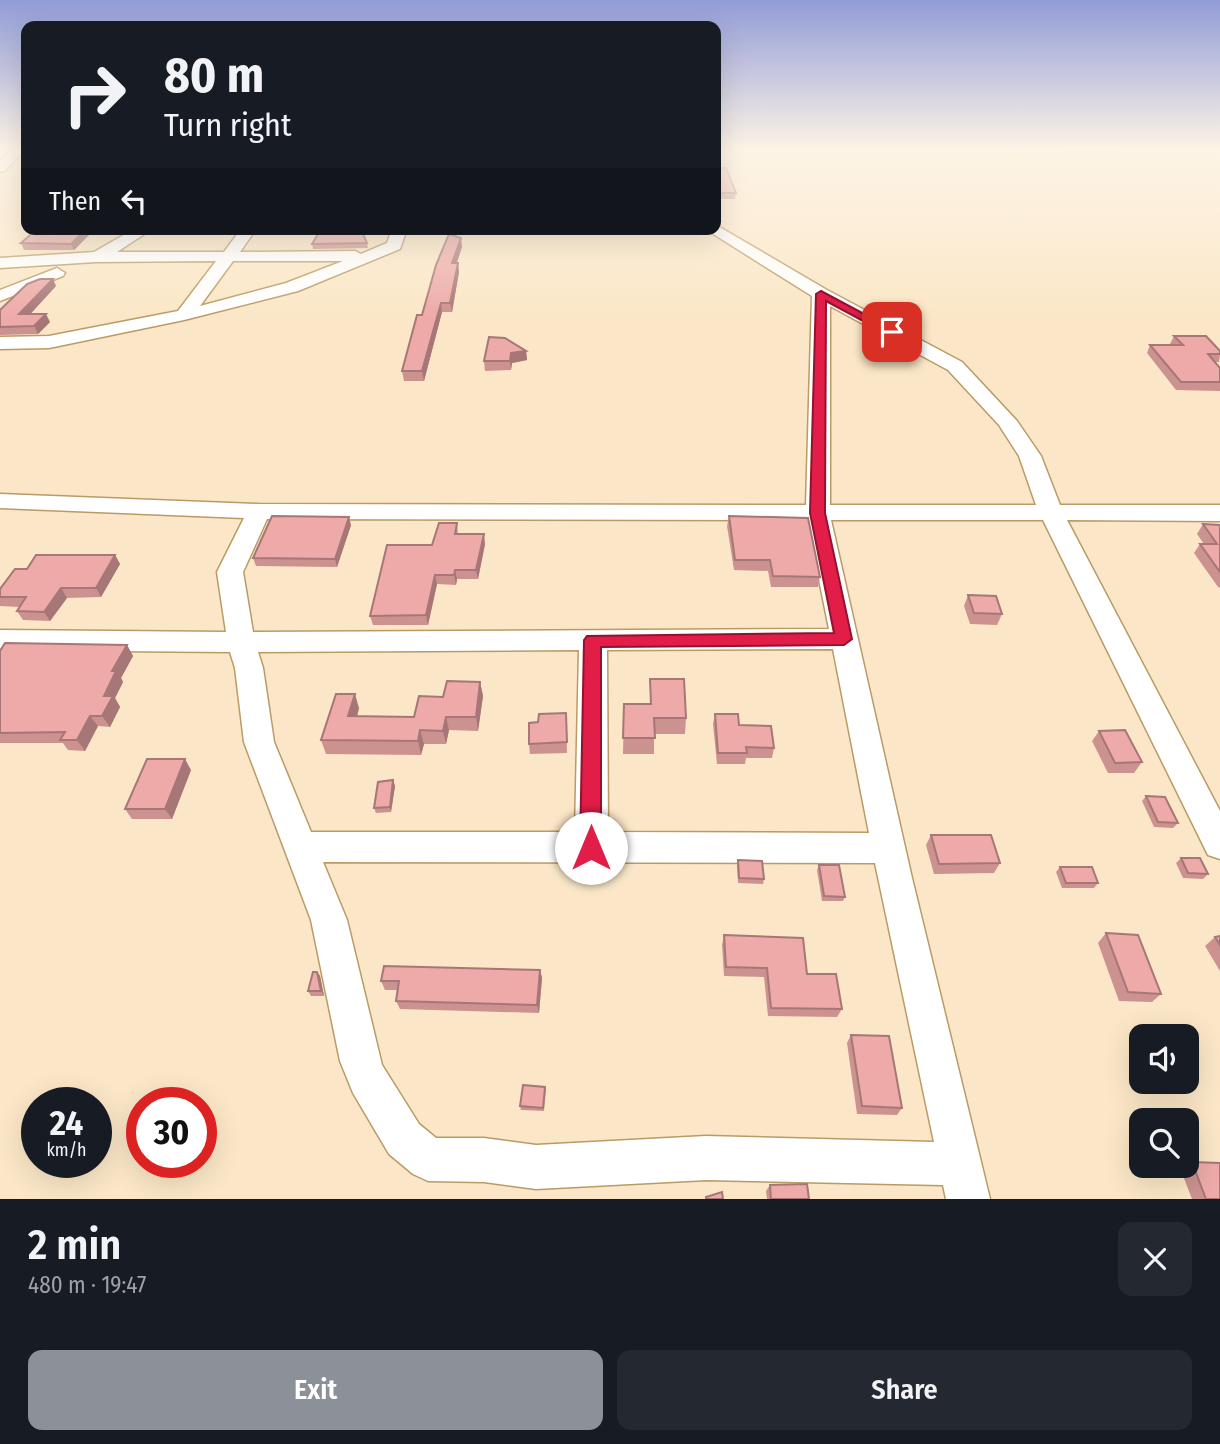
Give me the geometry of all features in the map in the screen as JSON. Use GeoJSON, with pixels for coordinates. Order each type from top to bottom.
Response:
{"type":"FeatureCollection","features":[{"type":"Feature","properties":{"kind":"street"},"geometry":{"type":"LineString","coordinates":[[721,233],[821,294],[955,366],[1007,421],[1030,456],[1051,513],[1220,844]]}},
{"type":"Feature","properties":{"kind":"street"},"geometry":{"type":"LineString","coordinates":[[0,296],[96,257],[135,235]]}},
{"type":"Feature","properties":{"kind":"street"},"geometry":{"type":"LineString","coordinates":[[184,315],[245,235]]}},
{"type":"Feature","properties":{"kind":"street"},"geometry":{"type":"LineString","coordinates":[[0,343],[49,342],[184,315],[292,287],[394,246],[398,235]]}},
{"type":"Feature","properties":{"kind":"street"},"geometry":{"type":"LineString","coordinates":[[0,263],[96,257],[368,256]]}},
{"type":"Feature","properties":{"kind":"street"},"geometry":{"type":"LineString","coordinates":[[259,511],[230,572],[241,642],[249,668],[259,742],[329,920],[364,1070],[404,1139],[428,1159],[484,1160],[536,1167],[706,1158],[964,1182],[888,848],[818,513],[821,294]]}},
{"type":"Feature","properties":{"kind":"street"},"geometry":{"type":"LineString","coordinates":[[0,501],[259,511],[1220,513]]}},
{"type":"Feature","properties":{"kind":"street"},"geometry":{"type":"LineString","coordinates":[[0,640],[241,642],[844,639]]}},
{"type":"Feature","properties":{"kind":"street"},"geometry":{"type":"LineString","coordinates":[[591,848],[593,640]]}},
{"type":"Feature","properties":{"kind":"street"},"geometry":{"type":"LineString","coordinates":[[300,847],[888,848]]}},
{"type":"Feature","properties":{"kind":"building"},"geometry":{"type":"Polygon","coordinates":[[[30,235],[80,235],[71,244],[21,243],[30,235]]]}},
{"type":"Feature","properties":{"kind":"building"},"geometry":{"type":"Polygon","coordinates":[[[317,235],[364,235],[367,243],[312,244],[317,235]]]}},
{"type":"Feature","properties":{"kind":"building"},"geometry":{"type":"Polygon","coordinates":[[[449,235],[461,238],[452,263],[458,263],[450,303],[441,303],[422,371],[402,371],[417,315],[422,315],[436,265],[449,235]]]}},
{"type":"Feature","properties":{"kind":"building"},"geometry":{"type":"Polygon","coordinates":[[[40,279],[53,279],[19,314],[46,314],[34,326],[0,327],[0,310],[27,284],[40,279]]]}},
{"type":"Feature","properties":{"kind":"building"},"geometry":{"type":"Polygon","coordinates":[[[1174,336],[1206,336],[1220,351],[1220,354],[1208,354],[1220,368],[1220,382],[1181,382],[1150,345],[1183,345],[1174,336]]]}},
{"type":"Feature","properties":{"kind":"building"},"geometry":{"type":"Polygon","coordinates":[[[489,337],[505,338],[526,351],[511,353],[510,361],[484,361],[489,337]]]}},
{"type":"Feature","properties":{"kind":"building"},"geometry":{"type":"Polygon","coordinates":[[[272,516],[349,517],[335,559],[253,558],[272,516]]]}},
{"type":"Feature","properties":{"kind":"building"},"geometry":{"type":"Polygon","coordinates":[[[729,516],[808,518],[820,577],[773,576],[770,560],[735,560],[729,516]]]}},
{"type":"Feature","properties":{"kind":"building"},"geometry":{"type":"Polygon","coordinates":[[[439,523],[457,523],[455,534],[484,534],[476,570],[455,570],[454,575],[435,575],[426,615],[370,616],[387,545],[432,545],[439,523]]]}},
{"type":"Feature","properties":{"kind":"building"},"geometry":{"type":"Polygon","coordinates":[[[1203,524],[1220,525],[1220,572],[1200,544],[1217,544],[1203,524]]]}},
{"type":"Feature","properties":{"kind":"building"},"geometry":{"type":"Polygon","coordinates":[[[36,555],[115,555],[96,588],[61,588],[44,612],[17,611],[26,597],[0,597],[0,589],[15,569],[27,569],[36,555]]]}},
{"type":"Feature","properties":{"kind":"building"},"geometry":{"type":"Polygon","coordinates":[[[968,595],[996,596],[1002,614],[974,613],[968,595]]]}},
{"type":"Feature","properties":{"kind":"building"},"geometry":{"type":"Polygon","coordinates":[[[5,643],[127,645],[112,671],[116,671],[104,696],[113,696],[102,716],[90,716],[77,740],[60,740],[65,732],[0,733],[0,651],[5,643]]]}},
{"type":"Feature","properties":{"kind":"building"},"geometry":{"type":"Polygon","coordinates":[[[650,679],[684,679],[686,718],[654,718],[655,738],[623,738],[624,704],[651,704],[650,679]]]}},
{"type":"Feature","properties":{"kind":"building"},"geometry":{"type":"Polygon","coordinates":[[[447,681],[480,682],[476,717],[446,717],[443,731],[420,730],[418,741],[321,740],[336,694],[355,694],[348,716],[414,717],[419,696],[443,697],[447,681]]]}},
{"type":"Feature","properties":{"kind":"building"},"geometry":{"type":"Polygon","coordinates":[[[566,713],[567,742],[529,744],[529,723],[538,722],[539,714],[566,713]]]}},
{"type":"Feature","properties":{"kind":"building"},"geometry":{"type":"Polygon","coordinates":[[[715,714],[738,714],[739,725],[771,726],[774,748],[746,747],[747,753],[718,753],[715,714]]]}},
{"type":"Feature","properties":{"kind":"building"},"geometry":{"type":"Polygon","coordinates":[[[1125,730],[1142,762],[1115,763],[1099,731],[1125,730]]]}},
{"type":"Feature","properties":{"kind":"building"},"geometry":{"type":"Polygon","coordinates":[[[147,759],[185,759],[165,809],[125,809],[147,759]]]}},
{"type":"Feature","properties":{"kind":"building"},"geometry":{"type":"Polygon","coordinates":[[[393,780],[390,807],[374,808],[378,782],[393,780]]]}},
{"type":"Feature","properties":{"kind":"building"},"geometry":{"type":"Polygon","coordinates":[[[1146,796],[1165,797],[1178,823],[1158,822],[1146,796]]]}},
{"type":"Feature","properties":{"kind":"building"},"geometry":{"type":"Polygon","coordinates":[[[931,835],[991,835],[1000,863],[939,864],[931,835]]]}},
{"type":"Feature","properties":{"kind":"building"},"geometry":{"type":"Polygon","coordinates":[[[1181,858],[1200,858],[1208,874],[1188,873],[1181,858]]]}},
{"type":"Feature","properties":{"kind":"building"},"geometry":{"type":"Polygon","coordinates":[[[738,860],[762,861],[764,879],[739,878],[738,860]]]}},
{"type":"Feature","properties":{"kind":"building"},"geometry":{"type":"Polygon","coordinates":[[[819,865],[839,865],[845,897],[824,896],[819,865]]]}},
{"type":"Feature","properties":{"kind":"building"},"geometry":{"type":"Polygon","coordinates":[[[1060,867],[1092,867],[1098,883],[1066,883],[1060,867]]]}},
{"type":"Feature","properties":{"kind":"building"},"geometry":{"type":"Polygon","coordinates":[[[1106,933],[1138,935],[1161,994],[1128,992],[1106,933]]]}},
{"type":"Feature","properties":{"kind":"building"},"geometry":{"type":"Polygon","coordinates":[[[724,935],[803,938],[807,974],[836,974],[842,1009],[771,1008],[767,968],[726,967],[724,935]]]}},
{"type":"Feature","properties":{"kind":"building"},"geometry":{"type":"Polygon","coordinates":[[[384,966],[540,970],[537,1005],[396,1001],[399,981],[381,981],[384,966]]]}},
{"type":"Feature","properties":{"kind":"building"},"geometry":{"type":"Polygon","coordinates":[[[313,972],[317,972],[321,991],[308,991],[313,972]]]}},
{"type":"Feature","properties":{"kind":"building"},"geometry":{"type":"Polygon","coordinates":[[[851,1035],[889,1036],[902,1108],[862,1106],[851,1035]]]}},
{"type":"Feature","properties":{"kind":"building"},"geometry":{"type":"Polygon","coordinates":[[[523,1085],[545,1087],[543,1108],[520,1106],[523,1085]]]}},
{"type":"Feature","properties":{"kind":"building"},"geometry":{"type":"Polygon","coordinates":[[[1199,1162],[1220,1163],[1220,1199],[1206,1199],[1198,1178],[1199,1162]]]}},
{"type":"Feature","properties":{"kind":"building"},"geometry":{"type":"Polygon","coordinates":[[[807,1184],[809,1199],[771,1199],[770,1185],[807,1184]]]}},
{"type":"Feature","properties":{"kind":"building"},"geometry":{"type":"Polygon","coordinates":[[[722,1192],[723,1199],[706,1199],[706,1197],[722,1192]]]}},
{"type":"Feature","properties":{"kind":"route"},"geometry":{"type":"LineString","coordinates":[[591,848],[593,640],[844,639],[818,513],[821,294],[892,332]]}}]}
